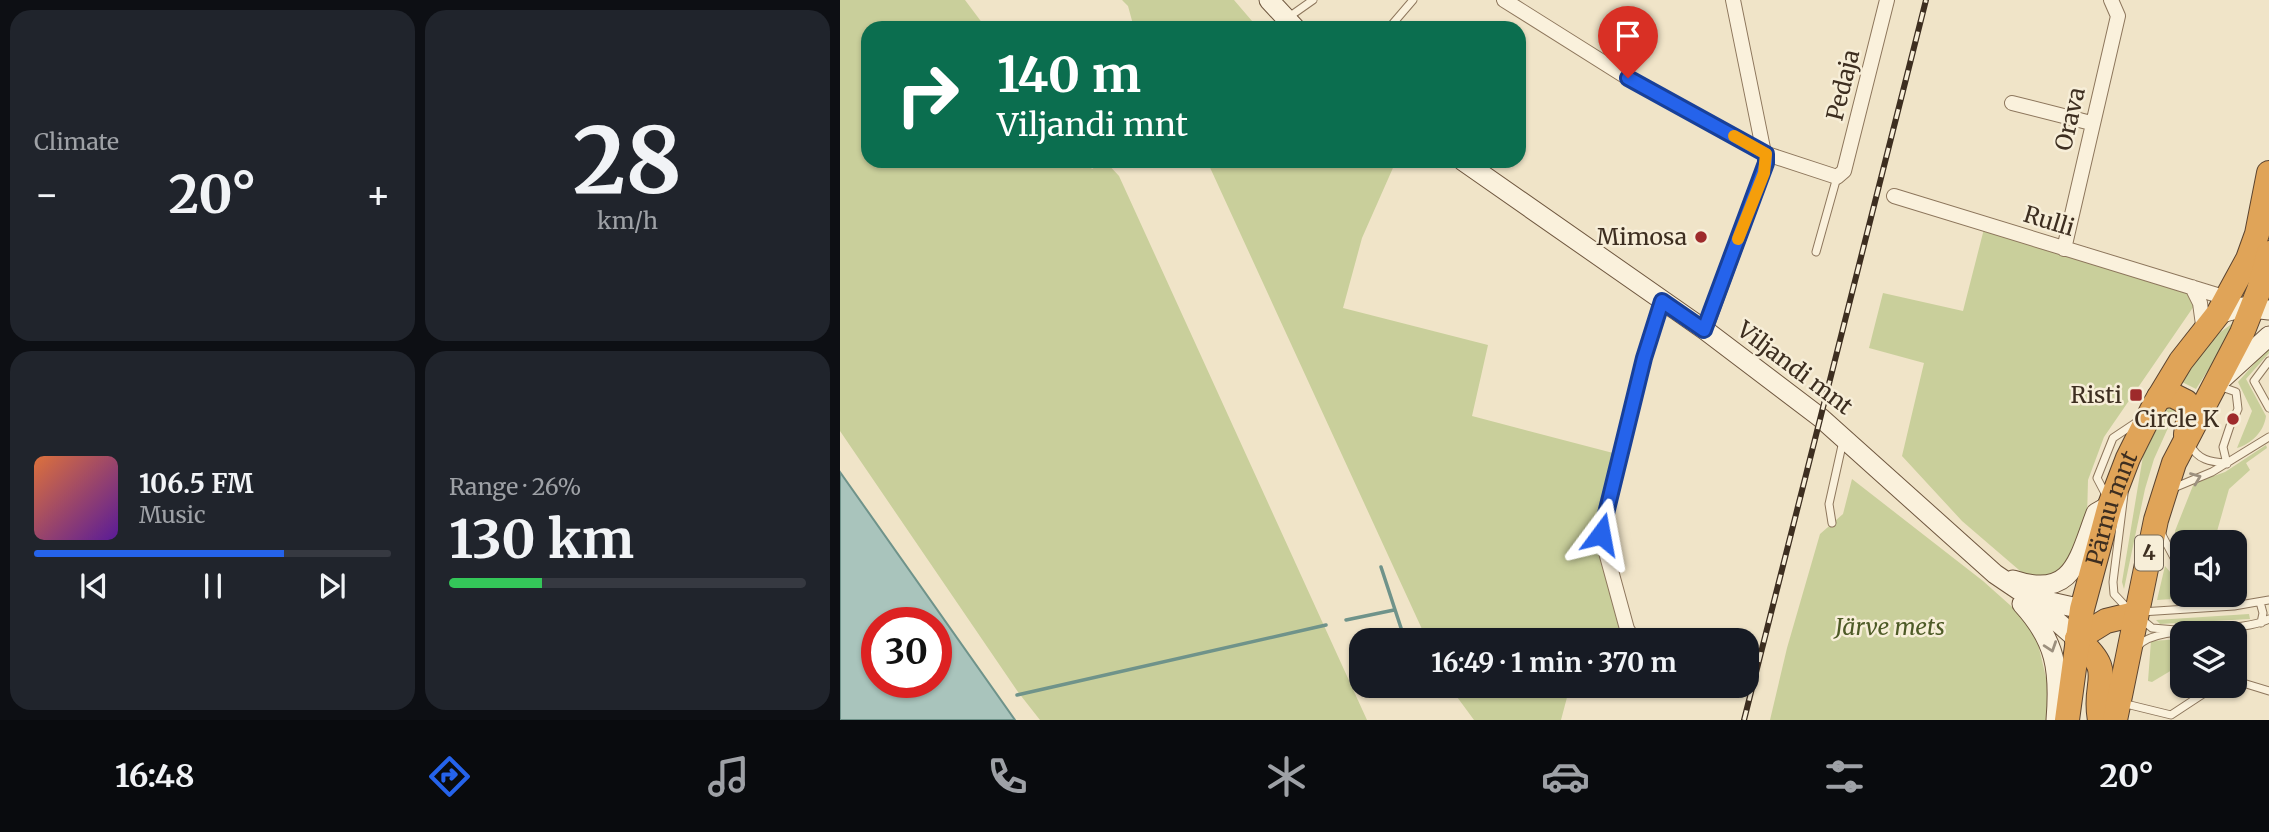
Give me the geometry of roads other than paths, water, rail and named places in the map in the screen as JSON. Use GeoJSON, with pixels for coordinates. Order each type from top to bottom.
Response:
{"type":"FeatureCollection","features":[{"type":"Feature","properties":{"kind":"highway","name":"4"},"geometry":{"type":"LineString","coordinates":[[2236,312],[2269,173]]}},
{"type":"Feature","properties":{"kind":"highway","name":"4"},"geometry":{"type":"LineString","coordinates":[[2236,312],[2269,253]]}},
{"type":"Feature","properties":{"kind":"highway","name":"Pärnu mnt"},"geometry":{"type":"LineString","coordinates":[[2117,711],[2135,614],[2164,492],[2186,435],[2216,384],[2236,312]]}},
{"type":"Feature","properties":{"kind":"highway","name":"Pärnu mnt"},"geometry":{"type":"LineString","coordinates":[[2067,720],[2082,609],[2110,505],[2128,458],[2154,406],[2236,312]]}},
{"type":"Feature","properties":{"kind":"highway"},"geometry":{"type":"LineString","coordinates":[[2154,406],[2172,395],[2186,402],[2189,415],[2186,435]]}},
{"type":"Feature","properties":{"kind":"highway"},"geometry":{"type":"LineString","coordinates":[[2082,609],[2135,614]]}},
{"type":"Feature","properties":{"kind":"highway"},"geometry":{"type":"LineString","coordinates":[[2100,720],[2100,664],[2094,653],[2077,639],[2106,621],[2135,614]]}},
{"type":"Feature","properties":{"kind":"main road"},"geometry":{"type":"LineString","coordinates":[[1269,0],[1287,21]]}},
{"type":"Feature","properties":{"kind":"main road","name":"Viljandi mnt"},"geometry":{"type":"LineString","coordinates":[[1473,168],[1704,330],[1844,437],[1995,574],[2029,597],[2077,639]]}},
{"type":"Feature","properties":{"kind":"main road","name":"Pärnu mnt"},"geometry":{"type":"LineString","coordinates":[[2216,384],[2269,336]]}},
{"type":"Feature","properties":{"kind":"main road"},"geometry":{"type":"LineString","coordinates":[[1995,574],[2031,586],[2055,586],[2073,568],[2096,513],[2110,505]]}},
{"type":"Feature","properties":{"kind":"main road"},"geometry":{"type":"LineString","coordinates":[[1995,574],[2037,620],[2052,647],[2058,688],[2056,720]]}},
{"type":"Feature","properties":{"kind":"main road"},"geometry":{"type":"LineString","coordinates":[[2029,597],[2082,609]]}},
{"type":"Feature","properties":{"kind":"street"},"geometry":{"type":"LineString","coordinates":[[1504,0],[1628,78],[1766,154],[1837,177]]}},
{"type":"Feature","properties":{"kind":"street"},"geometry":{"type":"LineString","coordinates":[[1704,330],[1764,173],[1766,154],[1733,0]]}},
{"type":"Feature","properties":{"kind":"street","name":"Pedaja"},"geometry":{"type":"LineString","coordinates":[[1837,177],[1844,171],[1887,0]]}},
{"type":"Feature","properties":{"kind":"street","name":"Orava"},"geometry":{"type":"LineString","coordinates":[[2064,249],[2118,16],[2112,0]]}},
{"type":"Feature","properties":{"kind":"street"},"geometry":{"type":"LineString","coordinates":[[2012,103],[2091,124]]}},
{"type":"Feature","properties":{"kind":"street","name":"Rulli"},"geometry":{"type":"LineString","coordinates":[[1894,196],[2192,287],[2236,312]]}},
{"type":"Feature","properties":{"kind":"street"},"geometry":{"type":"LineString","coordinates":[[2192,287],[2200,303],[2236,312]]}},
{"type":"Feature","properties":{"kind":"street"},"geometry":{"type":"LineString","coordinates":[[1625,628],[1601,534],[1644,358],[1662,301]]}},
{"type":"Feature","properties":{"kind":"lane"},"geometry":{"type":"LineString","coordinates":[[1293,21],[1313,0]]}},
{"type":"Feature","properties":{"kind":"lane"},"geometry":{"type":"LineString","coordinates":[[1394,21],[1413,0]]}},
{"type":"Feature","properties":{"kind":"lane"},"geometry":{"type":"LineString","coordinates":[[1816,251],[1837,177]]}},
{"type":"Feature","properties":{"kind":"lane"},"geometry":{"type":"LineString","coordinates":[[2269,360],[2254,381],[2269,408]]}},
{"type":"Feature","properties":{"kind":"lane"},"geometry":{"type":"LineString","coordinates":[[2216,384],[2236,392],[2238,409],[2223,447],[2227,464]]}},
{"type":"Feature","properties":{"kind":"lane"},"geometry":{"type":"LineString","coordinates":[[2110,505],[2097,478],[2113,438],[2154,406]]}},
{"type":"Feature","properties":{"kind":"lane"},"geometry":{"type":"LineString","coordinates":[[2186,435],[2193,452],[2208,461],[2227,464]]}},
{"type":"Feature","properties":{"kind":"lane"},"geometry":{"type":"LineString","coordinates":[[1832,523],[1829,503],[1844,437]]}},
{"type":"Feature","properties":{"kind":"lane"},"geometry":{"type":"LineString","coordinates":[[2164,492],[2227,464],[2269,437]]}},
{"type":"Feature","properties":{"kind":"lane"},"geometry":{"type":"LineString","coordinates":[[2128,458],[2113,582],[2114,594],[2120,604],[2152,628],[2170,630]]}},
{"type":"Feature","properties":{"kind":"lane"},"geometry":{"type":"LineString","coordinates":[[2156,520],[2170,553]]}},
{"type":"Feature","properties":{"kind":"lane"},"geometry":{"type":"LineString","coordinates":[[2247,604],[2269,600]]}},
{"type":"Feature","properties":{"kind":"lane"},"geometry":{"type":"LineString","coordinates":[[2260,602],[2263,613],[2261,623]]}},
{"type":"Feature","properties":{"kind":"lane"},"geometry":{"type":"LineString","coordinates":[[2135,614],[2222,607]]}},
{"type":"Feature","properties":{"kind":"lane"},"geometry":{"type":"LineString","coordinates":[[2247,625],[2261,623],[2269,618]]}},
{"type":"Feature","properties":{"kind":"lane"},"geometry":{"type":"LineString","coordinates":[[2126,659],[2143,640],[2170,635]]}},
{"type":"Feature","properties":{"kind":"lane"},"geometry":{"type":"LineString","coordinates":[[2247,684],[2269,691]]}},
{"type":"Feature","properties":{"kind":"lane"},"geometry":{"type":"LineString","coordinates":[[2117,711],[2171,715],[2197,698]]}},
{"type":"Feature","properties":{"kind":"water"},"geometry":{"type":"Polygon","coordinates":[[[840,472],[935,607],[861,607],[861,698],[952,698],[952,631],[1015,720],[840,720],[840,472]]]}},
{"type":"Feature","properties":{"kind":"waterway"},"geometry":{"type":"LineString","coordinates":[[1381,567],[1401,628]]}},
{"type":"Feature","properties":{"kind":"waterway"},"geometry":{"type":"LineString","coordinates":[[1346,620],[1394,610]]}},
{"type":"Feature","properties":{"kind":"waterway"},"geometry":{"type":"LineString","coordinates":[[1017,695],[1326,625]]}},
{"type":"Feature","properties":{"kind":"railway"},"geometry":{"type":"LineString","coordinates":[[1744,720],[1926,0]]}},
{"type":"Feature","properties":{"kind":"place","name":"Mimosa"},"geometry":{"type":"Point","coordinates":[1701,237]}},
{"type":"Feature","properties":{"kind":"place","name":"Risti"},"geometry":{"type":"Point","coordinates":[2136,395]}},
{"type":"Feature","properties":{"kind":"place","name":"Circle K"},"geometry":{"type":"Point","coordinates":[2233,419]}},
{"type":"Feature","properties":{"kind":"park label","name":"Järve mets"},"geometry":{"type":"Point","coordinates":[1890,627]}}]}
